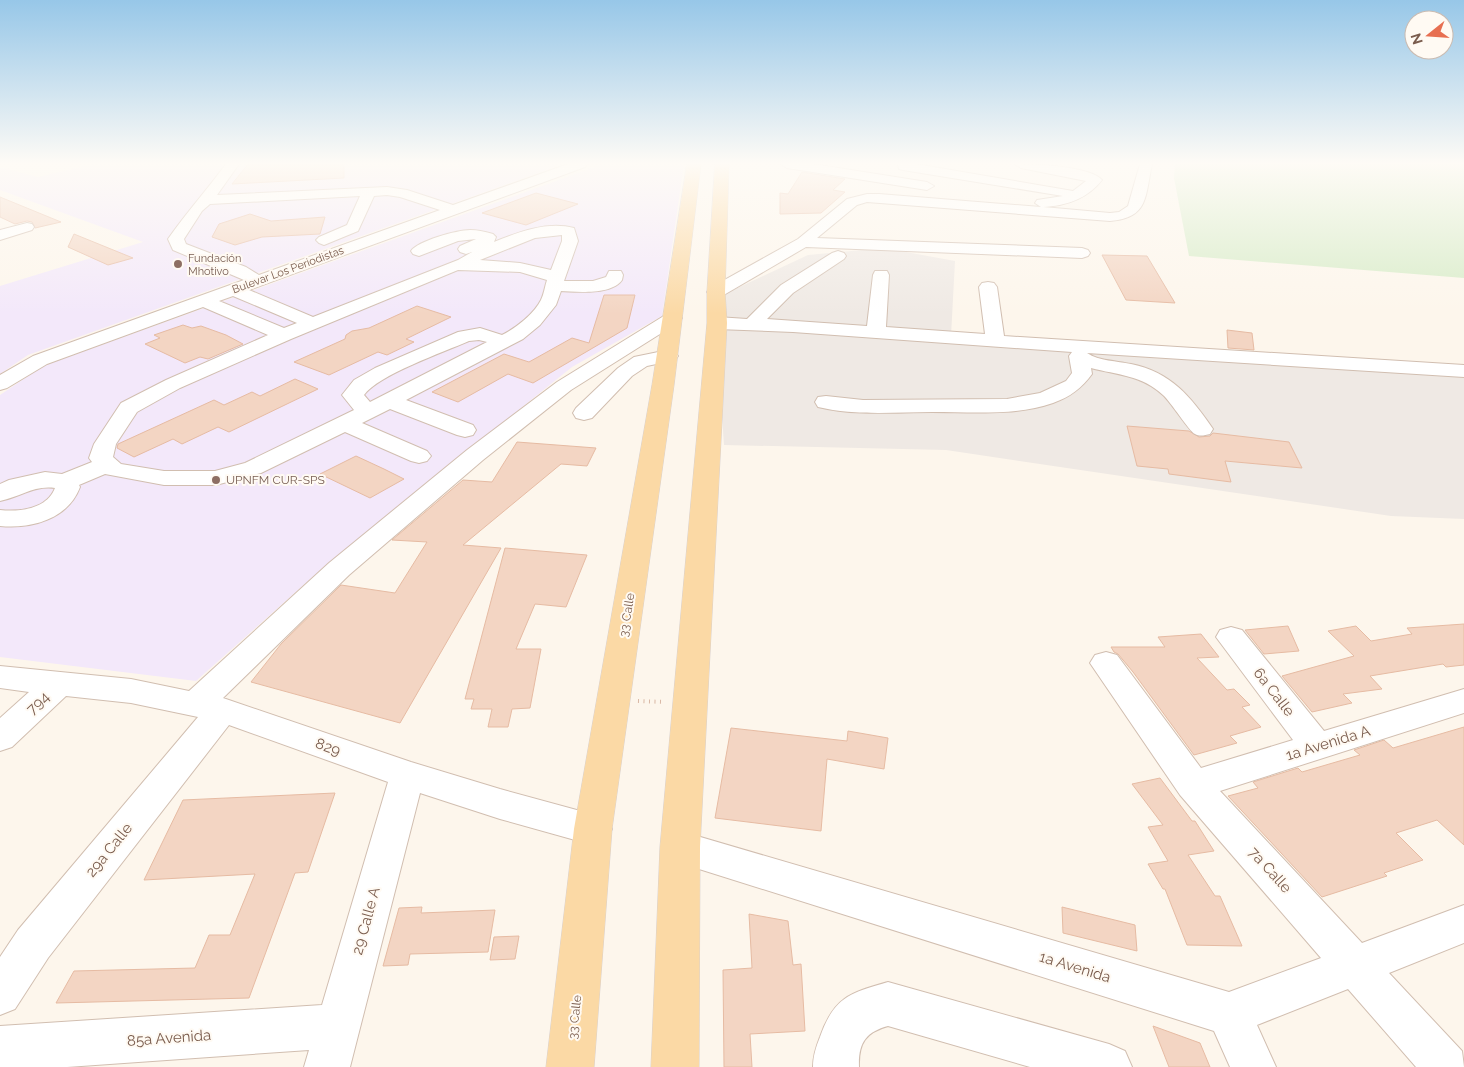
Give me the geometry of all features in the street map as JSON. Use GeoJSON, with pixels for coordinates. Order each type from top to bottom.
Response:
{"type":"FeatureCollection","features":[{"type":"Feature","properties":{"kind":"main road","name":"33 Calle"},"geometry":{"type":"LineString","coordinates":[[570,1067],[593,830],[668,356],[687,214]]}},
{"type":"Feature","properties":{"kind":"main road"},"geometry":{"type":"LineString","coordinates":[[675,1067],[680,847],[717,323],[716,292],[720,214]]}},
{"type":"Feature","properties":{"kind":"street"},"geometry":{"type":"LineString","coordinates":[[195,214],[176,239],[179,247],[240,271],[258,282]]}},
{"type":"Feature","properties":{"kind":"street"},"geometry":{"type":"LineString","coordinates":[[310,245],[353,228],[359,214]]}},
{"type":"Feature","properties":{"kind":"street","name":"Bulevar Los Periodistas"},"geometry":{"type":"LineString","coordinates":[[0,384],[40,360],[258,282],[425,214]]}},
{"type":"Feature","properties":{"kind":"street"},"geometry":{"type":"LineString","coordinates":[[716,292],[803,242],[838,214]]}},
{"type":"Feature","properties":{"kind":"street"},"geometry":{"type":"LineString","coordinates":[[1069,214],[1110,217],[1123,216],[1126,214]]}},
{"type":"Feature","properties":{"kind":"street"},"geometry":{"type":"LineString","coordinates":[[4,231],[27,227]]}},
{"type":"Feature","properties":{"kind":"street"},"geometry":{"type":"LineString","coordinates":[[234,290],[314,324],[453,262],[543,230],[558,229],[569,231],[570,241],[555,281],[550,301],[533,321],[516,335],[389,401]]}},
{"type":"Feature","properties":{"kind":"street"},"geometry":{"type":"LineString","coordinates":[[803,242],[1082,253]]}},
{"type":"Feature","properties":{"kind":"street"},"geometry":{"type":"LineString","coordinates":[[751,325],[787,290],[838,256]]}},
{"type":"Feature","properties":{"kind":"street"},"geometry":{"type":"LineString","coordinates":[[453,262],[518,266],[542,272],[555,281],[592,286],[607,284],[614,280],[615,275]]}},
{"type":"Feature","properties":{"kind":"street"},"geometry":{"type":"LineString","coordinates":[[240,271],[257,264]]}},
{"type":"Feature","properties":{"kind":"street"},"geometry":{"type":"LineString","coordinates":[[876,333],[881,275]]}},
{"type":"Feature","properties":{"kind":"street"},"geometry":{"type":"LineString","coordinates":[[988,287],[995,342]]}},
{"type":"Feature","properties":{"kind":"street"},"geometry":{"type":"LineString","coordinates":[[204,301],[284,335]]}},
{"type":"Feature","properties":{"kind":"street","name":"29a Calle"},"geometry":{"type":"LineString","coordinates":[[0,994],[33,944],[210,706],[339,569],[475,455],[564,386],[673,318]]}},
{"type":"Feature","properties":{"kind":"street"},"geometry":{"type":"LineString","coordinates":[[717,323],[995,342],[1070,352],[1464,371]]}},
{"type":"Feature","properties":{"kind":"street"},"geometry":{"type":"LineString","coordinates":[[368,411],[353,395],[361,384],[382,372],[464,336],[480,334],[504,341]]}},
{"type":"Feature","properties":{"kind":"street"},"geometry":{"type":"LineString","coordinates":[[826,402],[863,406],[1007,405],[1046,398],[1073,385],[1082,374],[1070,352]]}},
{"type":"Feature","properties":{"kind":"street"},"geometry":{"type":"LineString","coordinates":[[1070,352],[1095,363],[1143,373],[1154,379],[1177,396],[1202,430]]}},
{"type":"Feature","properties":{"kind":"street"},"geometry":{"type":"LineString","coordinates":[[584,414],[624,372],[641,361],[668,356]]}},
{"type":"Feature","properties":{"kind":"street"},"geometry":{"type":"LineString","coordinates":[[344,424],[420,456]]}},
{"type":"Feature","properties":{"kind":"street"},"geometry":{"type":"LineString","coordinates":[[0,494],[18,485],[46,479],[64,482],[107,466]]}},
{"type":"Feature","properties":{"kind":"street"},"geometry":{"type":"LineString","coordinates":[[0,518],[10,520],[32,516],[50,508],[62,500],[68,488],[64,482]]}},
{"type":"Feature","properties":{"kind":"street","name":"6a Calle"},"geometry":{"type":"LineString","coordinates":[[1230,637],[1317,746]]}},
{"type":"Feature","properties":{"kind":"street","name":"7a Calle"},"geometry":{"type":"LineString","coordinates":[[1106,663],[1193,785],[1446,1067]]}},
{"type":"Feature","properties":{"kind":"street","name":"829"},"geometry":{"type":"LineString","coordinates":[[0,677],[131,691],[210,706],[408,776],[593,830]]}},
{"type":"Feature","properties":{"kind":"street","name":"794"},"geometry":{"type":"LineString","coordinates":[[9,730],[58,684]]}},
{"type":"Feature","properties":{"kind":"street","name":"1a Avenida A"},"geometry":{"type":"LineString","coordinates":[[1193,785],[1464,701]]}},
{"type":"Feature","properties":{"kind":"street","name":"29 Calle A"},"geometry":{"type":"LineString","coordinates":[[333,1047],[386,848],[408,776]]}},
{"type":"Feature","properties":{"kind":"street","name":"1a Avenida"},"geometry":{"type":"LineString","coordinates":[[680,847],[1229,1014]]}},
{"type":"Feature","properties":{"kind":"street"},"geometry":{"type":"LineString","coordinates":[[1254,1067],[1229,1014],[1464,924]]}},
{"type":"Feature","properties":{"kind":"street"},"geometry":{"type":"LineString","coordinates":[[836,1067],[835,1062],[842,1037],[850,1019],[869,1009],[888,1004],[1109,1067]]}},
{"type":"Feature","properties":{"kind":"street","name":"85a Avenida"},"geometry":{"type":"LineString","coordinates":[[0,1049],[333,1047]]}},
{"type":"Feature","properties":{"kind":"lane"},"geometry":{"type":"LineString","coordinates":[[314,324],[284,335],[173,384],[129,408],[104,444],[101,458],[107,466],[114,470],[164,478],[216,478],[253,468],[389,401],[464,430]]}},
{"type":"Feature","properties":{"kind":"path"},"geometry":{"type":"LineString","coordinates":[[614,701],[690,702]]}},
{"type":"Feature","properties":{"kind":"shaded area"},"geometry":{"type":"Polygon","coordinates":[[[65,214],[424,214],[28,355],[0,374],[0,286],[143,242],[65,214]]]}},
{"type":"Feature","properties":{"kind":"shaded area","name":"UPNFM CUR-SPS"},"geometry":{"type":"Polygon","coordinates":[[[465,214],[677,214],[662,316],[572,367],[326,565],[196,681],[0,657],[0,395],[43,366],[465,214]]]}},
{"type":"Feature","properties":{"kind":"shaded area"},"geometry":{"type":"Polygon","coordinates":[[[884,248],[955,261],[951,336],[1464,372],[1464,519],[1391,516],[946,450],[724,445],[714,299],[808,255],[884,248]]]}},
{"type":"Feature","properties":{"kind":"green space"},"geometry":{"type":"Polygon","coordinates":[[[1181,214],[1464,214],[1464,278],[1189,256],[1181,214]]]}},
{"type":"Feature","properties":{"kind":"building"},"geometry":{"type":"Polygon","coordinates":[[[0,214],[41,214],[61,222],[35,228],[32,222],[27,221],[15,224],[0,217],[0,214]]]}},
{"type":"Feature","properties":{"kind":"building"},"geometry":{"type":"Polygon","coordinates":[[[250,214],[271,221],[325,217],[320,234],[262,237],[235,245],[212,237],[219,224],[250,214]]]}},
{"type":"Feature","properties":{"kind":"building"},"geometry":{"type":"Polygon","coordinates":[[[485,214],[554,214],[526,225],[485,214]]]}},
{"type":"Feature","properties":{"kind":"building"},"geometry":{"type":"Polygon","coordinates":[[[74,234],[133,258],[108,265],[68,247],[74,234]]]}},
{"type":"Feature","properties":{"kind":"building"},"geometry":{"type":"Polygon","coordinates":[[[1102,255],[1147,256],[1175,303],[1126,300],[1102,255]]]}},
{"type":"Feature","properties":{"kind":"building"},"geometry":{"type":"Polygon","coordinates":[[[604,295],[635,295],[627,328],[533,383],[508,374],[458,402],[432,392],[504,354],[529,362],[572,338],[589,343],[604,295]]]}},
{"type":"Feature","properties":{"kind":"building"},"geometry":{"type":"Polygon","coordinates":[[[417,306],[451,317],[406,339],[414,342],[387,355],[378,352],[329,375],[294,362],[345,339],[346,335],[352,331],[369,328],[417,306]]]}},
{"type":"Feature","properties":{"kind":"building"},"geometry":{"type":"Polygon","coordinates":[[[183,325],[192,328],[201,326],[226,335],[243,344],[208,359],[200,357],[185,363],[145,344],[160,338],[154,335],[183,325]]]}},
{"type":"Feature","properties":{"kind":"building"},"geometry":{"type":"Polygon","coordinates":[[[1227,330],[1252,333],[1254,350],[1228,348],[1227,330]]]}},
{"type":"Feature","properties":{"kind":"building"},"geometry":{"type":"Polygon","coordinates":[[[295,379],[318,389],[229,432],[218,427],[182,444],[173,439],[134,457],[117,448],[118,444],[214,400],[224,405],[252,392],[260,396],[295,379]]]}},
{"type":"Feature","properties":{"kind":"building"},"geometry":{"type":"Polygon","coordinates":[[[1127,426],[1189,431],[1199,437],[1210,436],[1213,433],[1289,442],[1302,468],[1225,461],[1231,482],[1169,474],[1168,469],[1137,466],[1127,426]]]}},
{"type":"Feature","properties":{"kind":"building"},"geometry":{"type":"Polygon","coordinates":[[[517,442],[596,448],[587,466],[561,464],[463,545],[501,548],[400,723],[251,682],[281,644],[341,585],[395,593],[427,542],[392,540],[463,480],[492,482],[517,442]]]}},
{"type":"Feature","properties":{"kind":"building"},"geometry":{"type":"Polygon","coordinates":[[[356,456],[404,479],[370,498],[320,474],[356,456]]]}},
{"type":"Feature","properties":{"kind":"building"},"geometry":{"type":"Polygon","coordinates":[[[505,548],[587,555],[566,607],[535,604],[516,649],[541,649],[530,708],[512,709],[508,727],[488,727],[492,709],[471,709],[474,699],[465,699],[505,548]]]}},
{"type":"Feature","properties":{"kind":"building"},"geometry":{"type":"Polygon","coordinates":[[[1464,624],[1464,665],[1446,667],[1443,664],[1370,676],[1382,689],[1343,694],[1352,703],[1312,712],[1282,676],[1354,656],[1328,631],[1356,626],[1371,641],[1412,634],[1407,628],[1464,624]]]}},
{"type":"Feature","properties":{"kind":"building"},"geometry":{"type":"Polygon","coordinates":[[[1288,626],[1299,651],[1264,654],[1245,630],[1288,626]]]}},
{"type":"Feature","properties":{"kind":"building"},"geometry":{"type":"Polygon","coordinates":[[[1201,634],[1219,657],[1197,658],[1227,690],[1234,689],[1250,705],[1242,707],[1261,727],[1230,736],[1237,743],[1194,755],[1133,672],[1111,647],[1165,647],[1158,637],[1201,634]]]}},
{"type":"Feature","properties":{"kind":"building"},"geometry":{"type":"Polygon","coordinates":[[[1464,727],[1464,845],[1437,820],[1396,833],[1423,860],[1384,873],[1387,876],[1322,897],[1228,796],[1258,788],[1253,782],[1298,768],[1302,772],[1360,755],[1354,750],[1384,740],[1393,748],[1464,727]]]}},
{"type":"Feature","properties":{"kind":"building"},"geometry":{"type":"Polygon","coordinates":[[[731,728],[847,741],[848,731],[888,738],[884,769],[827,759],[821,831],[715,818],[731,728]]]}},
{"type":"Feature","properties":{"kind":"building"},"geometry":{"type":"Polygon","coordinates":[[[1160,778],[1192,821],[1195,821],[1214,851],[1188,855],[1215,896],[1220,896],[1242,946],[1187,945],[1165,889],[1163,889],[1148,864],[1168,861],[1148,827],[1163,825],[1132,784],[1160,778]]]}},
{"type":"Feature","properties":{"kind":"building"},"geometry":{"type":"Polygon","coordinates":[[[335,793],[308,872],[295,873],[249,998],[56,1003],[74,971],[195,968],[209,935],[230,935],[255,874],[144,880],[183,800],[335,793]]]}},
{"type":"Feature","properties":{"kind":"building"},"geometry":{"type":"Polygon","coordinates":[[[422,907],[421,913],[495,910],[488,952],[410,954],[408,965],[383,966],[399,908],[422,907]]]}},
{"type":"Feature","properties":{"kind":"building"},"geometry":{"type":"Polygon","coordinates":[[[1062,907],[1135,925],[1137,951],[1063,933],[1062,907]]]}},
{"type":"Feature","properties":{"kind":"building"},"geometry":{"type":"Polygon","coordinates":[[[749,914],[788,921],[793,965],[801,964],[805,1031],[750,1034],[752,1067],[724,1067],[723,970],[752,968],[749,914]]]}},
{"type":"Feature","properties":{"kind":"building"},"geometry":{"type":"Polygon","coordinates":[[[519,936],[515,959],[490,960],[494,937],[519,936]]]}},
{"type":"Feature","properties":{"kind":"building"},"geometry":{"type":"Polygon","coordinates":[[[1153,1026],[1200,1043],[1210,1067],[1169,1067],[1153,1026]]]}},
{"type":"Feature","properties":{"kind":"place","name":"Fundación Mhotivo"},"geometry":{"type":"Point","coordinates":[178,264]}},
{"type":"Feature","properties":{"kind":"place","name":"UPNFM CUR-SPS"},"geometry":{"type":"Point","coordinates":[216,480]}}]}
